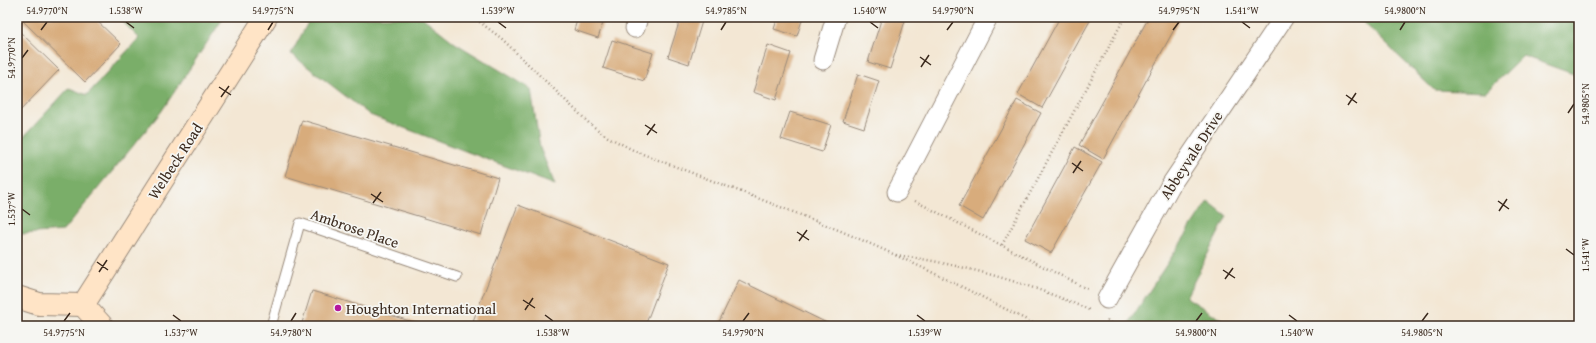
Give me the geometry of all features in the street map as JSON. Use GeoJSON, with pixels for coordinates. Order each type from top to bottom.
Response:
{"type":"FeatureCollection","features":[{"type":"Feature","properties":{"kind":"street","name":"Welbeck Road"},"geometry":{"type":"LineString","coordinates":[[83,305],[266,17]]}},
{"type":"Feature","properties":{"kind":"street"},"geometry":{"type":"LineString","coordinates":[[823,60],[836,17]]}},
{"type":"Feature","properties":{"kind":"street"},"geometry":{"type":"LineString","coordinates":[[897,192],[988,17]]}},
{"type":"Feature","properties":{"kind":"street","name":"Abbeyvale Drive"},"geometry":{"type":"LineString","coordinates":[[1107,299],[1170,186],[1284,17]]}},
{"type":"Feature","properties":{"kind":"street"},"geometry":{"type":"LineString","coordinates":[[17,297],[39,304],[83,305],[102,326]]}},
{"type":"Feature","properties":{"kind":"lane","name":"Ambrose Place"},"geometry":{"type":"LineString","coordinates":[[271,326],[300,223],[457,277]]}},
{"type":"Feature","properties":{"kind":"path"},"geometry":{"type":"LineString","coordinates":[[473,17],[501,38],[590,124],[608,137],[635,151],[836,229],[973,292],[1038,326]]}},
{"type":"Feature","properties":{"kind":"path"},"geometry":{"type":"LineString","coordinates":[[1002,245],[1124,17]]}},
{"type":"Feature","properties":{"kind":"path"},"geometry":{"type":"LineString","coordinates":[[897,192],[1107,299]]}},
{"type":"Feature","properties":{"kind":"path"},"geometry":{"type":"LineString","coordinates":[[894,255],[925,259],[1002,278],[1046,292],[1092,312]]}},
{"type":"Feature","properties":{"kind":"path"},"geometry":{"type":"LineString","coordinates":[[1104,318],[1116,326]]}},
{"type":"Feature","properties":{"kind":"green space"},"geometry":{"type":"Polygon","coordinates":[[[118,17],[224,17],[161,112],[63,231],[22,234],[17,230],[17,144],[69,88],[87,95],[139,38],[118,17]]]}},
{"type":"Feature","properties":{"kind":"green space"},"geometry":{"type":"Polygon","coordinates":[[[311,17],[422,17],[455,43],[531,89],[540,148],[555,185],[370,115],[291,54],[311,17]]]}},
{"type":"Feature","properties":{"kind":"green space"},"geometry":{"type":"Polygon","coordinates":[[[1358,17],[1579,17],[1579,76],[1523,56],[1486,92],[1434,90],[1358,17]]]}},
{"type":"Feature","properties":{"kind":"green space"},"geometry":{"type":"Polygon","coordinates":[[[1208,201],[1227,216],[1186,297],[1232,326],[1134,326],[1129,322],[1208,201]]]}},
{"type":"Feature","properties":{"kind":"building"},"geometry":{"type":"Polygon","coordinates":[[[93,17],[121,44],[85,82],[20,18],[93,17]]]}},
{"type":"Feature","properties":{"kind":"building"},"geometry":{"type":"Polygon","coordinates":[[[578,17],[605,17],[598,38],[574,30],[578,17]]]}},
{"type":"Feature","properties":{"kind":"building"},"geometry":{"type":"Polygon","coordinates":[[[681,17],[703,18],[689,64],[668,57],[681,17]]]}},
{"type":"Feature","properties":{"kind":"building"},"geometry":{"type":"Polygon","coordinates":[[[778,17],[803,17],[797,36],[774,29],[778,17]]]}},
{"type":"Feature","properties":{"kind":"building"},"geometry":{"type":"Polygon","coordinates":[[[882,17],[891,17],[905,21],[890,69],[868,62],[882,17]]]}},
{"type":"Feature","properties":{"kind":"building"},"geometry":{"type":"Polygon","coordinates":[[[1060,17],[1092,17],[1042,108],[1018,94],[1060,17]]]}},
{"type":"Feature","properties":{"kind":"building"},"geometry":{"type":"Polygon","coordinates":[[[1149,17],[1181,17],[1103,159],[1079,145],[1149,17]]]}},
{"type":"Feature","properties":{"kind":"building"},"geometry":{"type":"Polygon","coordinates":[[[17,29],[59,70],[17,114],[17,29]]]}},
{"type":"Feature","properties":{"kind":"building"},"geometry":{"type":"Polygon","coordinates":[[[612,40],[653,53],[644,81],[603,68],[612,40]]]}},
{"type":"Feature","properties":{"kind":"building"},"geometry":{"type":"Polygon","coordinates":[[[768,45],[791,53],[776,100],[753,92],[768,45]]]}},
{"type":"Feature","properties":{"kind":"building"},"geometry":{"type":"Polygon","coordinates":[[[858,74],[879,81],[864,128],[843,121],[858,74]]]}},
{"type":"Feature","properties":{"kind":"building"},"geometry":{"type":"Polygon","coordinates":[[[1017,100],[1041,113],[983,220],[959,206],[1017,100]]]}},
{"type":"Feature","properties":{"kind":"building"},"geometry":{"type":"Polygon","coordinates":[[[790,112],[831,125],[822,152],[781,139],[790,112]]]}},
{"type":"Feature","properties":{"kind":"building"},"geometry":{"type":"Polygon","coordinates":[[[302,120],[498,178],[481,235],[285,176],[302,120]]]}},
{"type":"Feature","properties":{"kind":"building"},"geometry":{"type":"Polygon","coordinates":[[[1075,147],[1102,162],[1051,253],[1025,239],[1075,147]]]}},
{"type":"Feature","properties":{"kind":"building"},"geometry":{"type":"Polygon","coordinates":[[[518,205],[669,263],[645,326],[486,326],[473,321],[518,205]]]}},
{"type":"Feature","properties":{"kind":"building"},"geometry":{"type":"Polygon","coordinates":[[[739,280],[833,326],[717,326],[739,280]]]}},
{"type":"Feature","properties":{"kind":"building","name":"Houghton International"},"geometry":{"type":"Polygon","coordinates":[[[312,291],[426,326],[301,326],[312,291]]]}},
{"type":"Feature","properties":{"kind":"place","name":"Houghton International"},"geometry":{"type":"Point","coordinates":[338,308]}}]}
